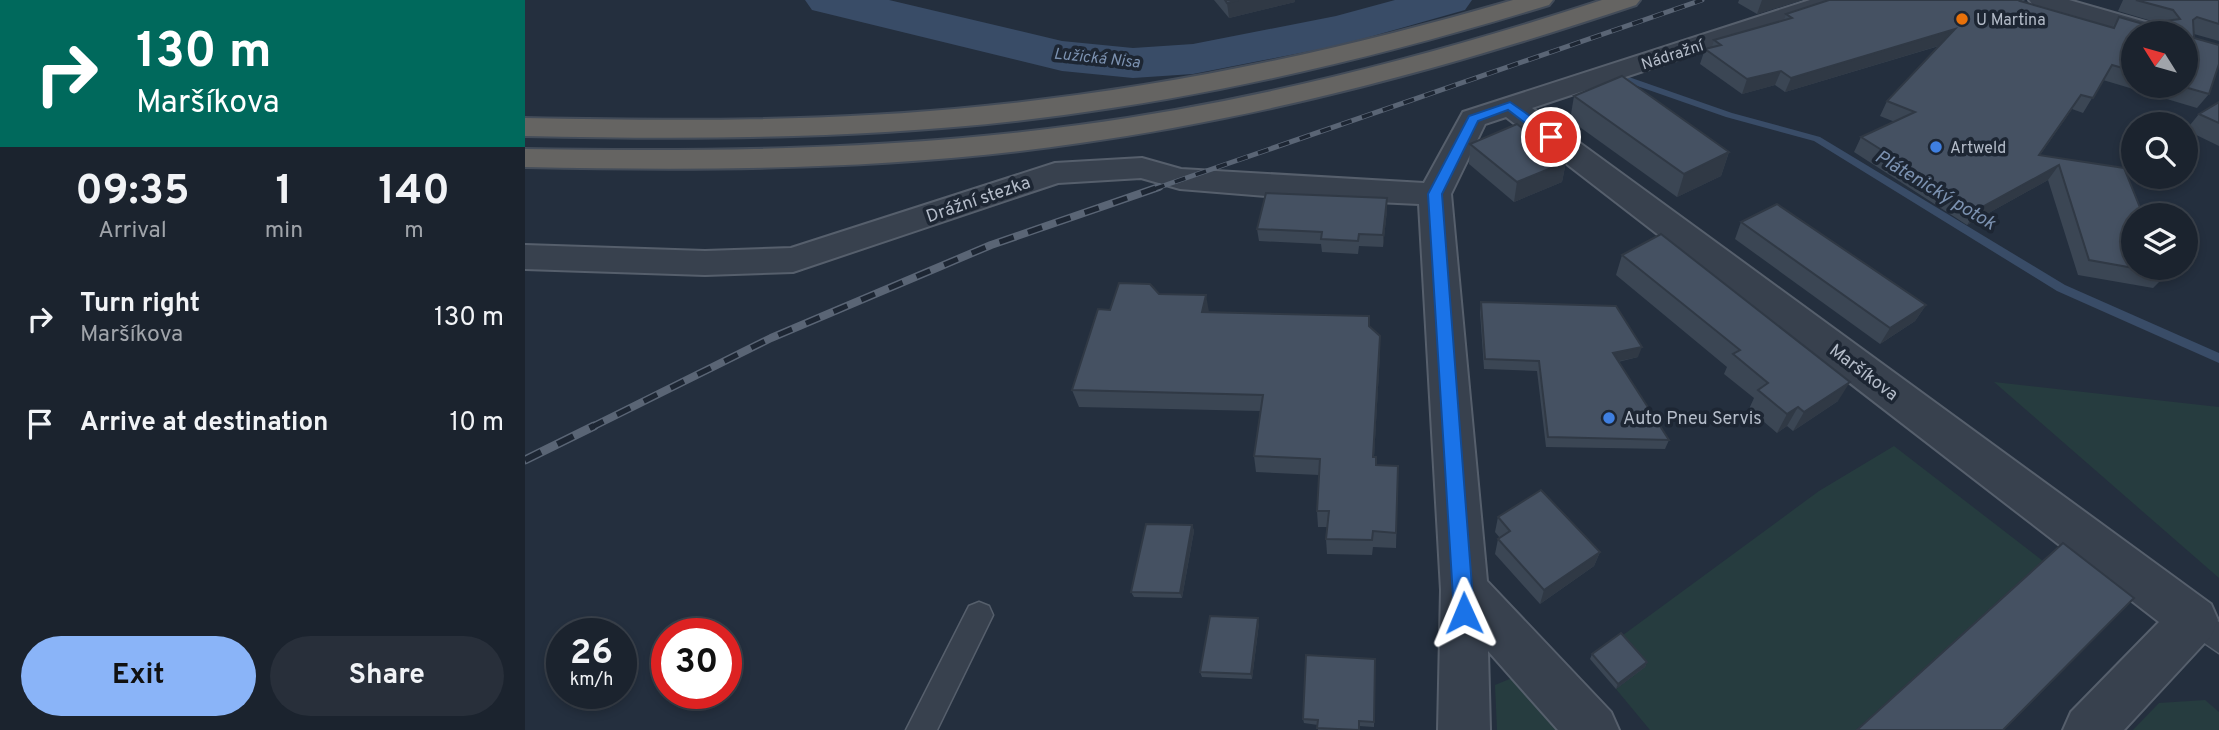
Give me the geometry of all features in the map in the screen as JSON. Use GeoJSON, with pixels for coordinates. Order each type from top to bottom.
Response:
{"type":"FeatureCollection","features":[{"type":"Feature","properties":{"kind":"highway"},"geometry":{"type":"LineString","coordinates":[[525,127],[797,128],[1006,113],[1239,78],[1414,37],[1540,0]]}},
{"type":"Feature","properties":{"kind":"highway"},"geometry":{"type":"LineString","coordinates":[[525,158],[618,160],[785,157],[998,144],[1130,127],[1250,105],[1433,61],[1627,0]]}},
{"type":"Feature","properties":{"kind":"street","name":"Nádražní"},"geometry":{"type":"LineString","coordinates":[[1435,194],[1473,118],[1770,23],[1833,0]]}},
{"type":"Feature","properties":{"kind":"street"},"geometry":{"type":"LineString","coordinates":[[2042,0],[2121,23]]}},
{"type":"Feature","properties":{"kind":"street","name":"Maršíkova"},"geometry":{"type":"LineString","coordinates":[[1510,106],[2207,630]]}},
{"type":"Feature","properties":{"kind":"street","name":"Drážní stezka"},"geometry":{"type":"LineString","coordinates":[[525,257],[705,263],[793,260],[882,233],[1055,173],[1142,168],[1180,179],[1435,194]]}},
{"type":"Feature","properties":{"kind":"street"},"geometry":{"type":"LineString","coordinates":[[1435,194],[1464,590],[1464,730]]}},
{"type":"Feature","properties":{"kind":"street"},"geometry":{"type":"LineString","coordinates":[[1464,590],[1593,730]]}},
{"type":"Feature","properties":{"kind":"street"},"geometry":{"type":"LineString","coordinates":[[2089,730],[2207,630]]}},
{"type":"Feature","properties":{"kind":"lane"},"geometry":{"type":"LineString","coordinates":[[921,730],[979,615]]}},
{"type":"Feature","properties":{"kind":"green space"},"geometry":{"type":"Polygon","coordinates":[[[1994,382],[2219,407],[2219,578],[1994,382]]]}},
{"type":"Feature","properties":{"kind":"green space"},"geometry":{"type":"Polygon","coordinates":[[[1894,446],[2043,561],[1856,730],[1650,730],[1616,689],[1644,667],[1619,638],[1819,491],[1894,446]]]}},
{"type":"Feature","properties":{"kind":"green space"},"geometry":{"type":"Polygon","coordinates":[[[1529,671],[1576,730],[1497,730],[1495,685],[1529,671]]]}},
{"type":"Feature","properties":{"kind":"green space"},"geometry":{"type":"Polygon","coordinates":[[[2205,700],[2219,712],[2219,730],[2133,730],[2159,703],[2205,700]]]}},
{"type":"Feature","properties":{"kind":"building"},"geometry":{"type":"Polygon","coordinates":[[[1829,0],[2021,0],[2114,28],[2119,17],[2133,21],[2121,21],[2121,68],[2112,65],[2093,98],[2081,95],[2039,155],[2121,168],[2121,189],[2132,189],[2138,203],[2121,203],[2121,266],[2089,260],[2059,165],[1977,210],[1861,137],[1915,112],[1887,101],[1955,29],[1791,78],[1781,71],[1747,79],[1705,49],[1721,45],[1714,40],[1792,18],[1786,14],[1829,0]]]}},
{"type":"Feature","properties":{"kind":"building"},"geometry":{"type":"Polygon","coordinates":[[[2136,0],[2219,0],[2219,24],[2197,17],[2193,20],[2165,21],[2180,19],[2173,10],[2136,0]]]}},
{"type":"Feature","properties":{"kind":"building"},"geometry":{"type":"Polygon","coordinates":[[[2198,39],[2219,45],[2219,64],[2209,94],[2198,91],[2198,39]]]}},
{"type":"Feature","properties":{"kind":"building"},"geometry":{"type":"Polygon","coordinates":[[[1622,76],[1729,152],[1684,174],[1574,96],[1622,76]]]}},
{"type":"Feature","properties":{"kind":"building"},"geometry":{"type":"Polygon","coordinates":[[[2219,102],[2219,123],[2199,114],[2219,102]]]}},
{"type":"Feature","properties":{"kind":"building"},"geometry":{"type":"Polygon","coordinates":[[[1517,124],[1566,162],[1517,182],[1470,144],[1517,124]]]}},
{"type":"Feature","properties":{"kind":"building"},"geometry":{"type":"Polygon","coordinates":[[[1266,193],[1387,198],[1383,235],[1359,234],[1358,241],[1321,239],[1322,232],[1257,229],[1266,193]]]}},
{"type":"Feature","properties":{"kind":"building"},"geometry":{"type":"Polygon","coordinates":[[[1777,204],[1926,305],[1890,328],[1741,222],[1777,204]]]}},
{"type":"Feature","properties":{"kind":"building"},"geometry":{"type":"Polygon","coordinates":[[[1661,234],[1850,382],[1804,412],[1798,407],[1787,414],[1758,390],[1768,383],[1733,354],[1740,350],[1622,255],[1661,234]]]}},
{"type":"Feature","properties":{"kind":"building"},"geometry":{"type":"Polygon","coordinates":[[[1119,283],[1150,284],[1159,294],[1206,295],[1202,312],[1369,316],[1369,326],[1380,336],[1373,457],[1376,457],[1376,465],[1398,466],[1396,533],[1373,531],[1372,540],[1326,539],[1329,511],[1317,511],[1320,459],[1254,456],[1263,395],[1072,390],[1098,309],[1110,310],[1119,283]]]}},
{"type":"Feature","properties":{"kind":"building"},"geometry":{"type":"Polygon","coordinates":[[[1481,302],[1616,306],[1642,347],[1613,353],[1669,440],[1548,437],[1539,361],[1485,359],[1481,302]]]}},
{"type":"Feature","properties":{"kind":"building"},"geometry":{"type":"Polygon","coordinates":[[[1541,490],[1600,552],[1544,590],[1498,539],[1510,531],[1498,517],[1541,490]]]}},
{"type":"Feature","properties":{"kind":"building"},"geometry":{"type":"Polygon","coordinates":[[[1146,524],[1192,525],[1180,593],[1131,592],[1146,524]]]}},
{"type":"Feature","properties":{"kind":"building"},"geometry":{"type":"Polygon","coordinates":[[[2063,543],[2134,598],[2003,730],[1857,730],[2063,543]]]}},
{"type":"Feature","properties":{"kind":"building"},"geometry":{"type":"Polygon","coordinates":[[[1210,616],[1258,618],[1251,674],[1200,672],[1210,616]]]}},
{"type":"Feature","properties":{"kind":"building"},"geometry":{"type":"Polygon","coordinates":[[[1621,633],[1647,662],[1618,684],[1592,654],[1621,633]]]}},
{"type":"Feature","properties":{"kind":"building"},"geometry":{"type":"Polygon","coordinates":[[[1306,655],[1375,659],[1374,722],[1359,721],[1359,730],[1317,728],[1318,720],[1303,719],[1306,655]]]}},
{"type":"Feature","properties":{"kind":"waterway","name":"Lužická Nisa"},"geometry":{"type":"LineString","coordinates":[[829,0],[1062,56],[1133,63],[1193,59],[1341,30],[1448,0]]}},
{"type":"Feature","properties":{"kind":"waterway","name":"Plátenický potok"},"geometry":{"type":"LineString","coordinates":[[1623,78],[1729,115],[1817,139],[2061,288],[2219,358]]}},
{"type":"Feature","properties":{"kind":"railway"},"geometry":{"type":"LineString","coordinates":[[1154,189],[1702,0]]}},
{"type":"Feature","properties":{"kind":"railway"},"geometry":{"type":"LineString","coordinates":[[590,428],[771,338],[991,245],[1159,187]]}},
{"type":"Feature","properties":{"kind":"railway"},"geometry":{"type":"LineString","coordinates":[[525,460],[594,426]]}},
{"type":"Feature","properties":{"kind":"place","name":"U Martina"},"geometry":{"type":"Point","coordinates":[1962,19]}},
{"type":"Feature","properties":{"kind":"place","name":"Artweld"},"geometry":{"type":"Point","coordinates":[1936,147]}},
{"type":"Feature","properties":{"kind":"place","name":"Auto Pneu Servis"},"geometry":{"type":"Point","coordinates":[1609,418]}},
{"type":"Feature","properties":{"kind":"route"},"geometry":{"type":"LineString","coordinates":[[1464,613],[1435,194],[1473,118],[1510,106],[1551,137]]}}]}
